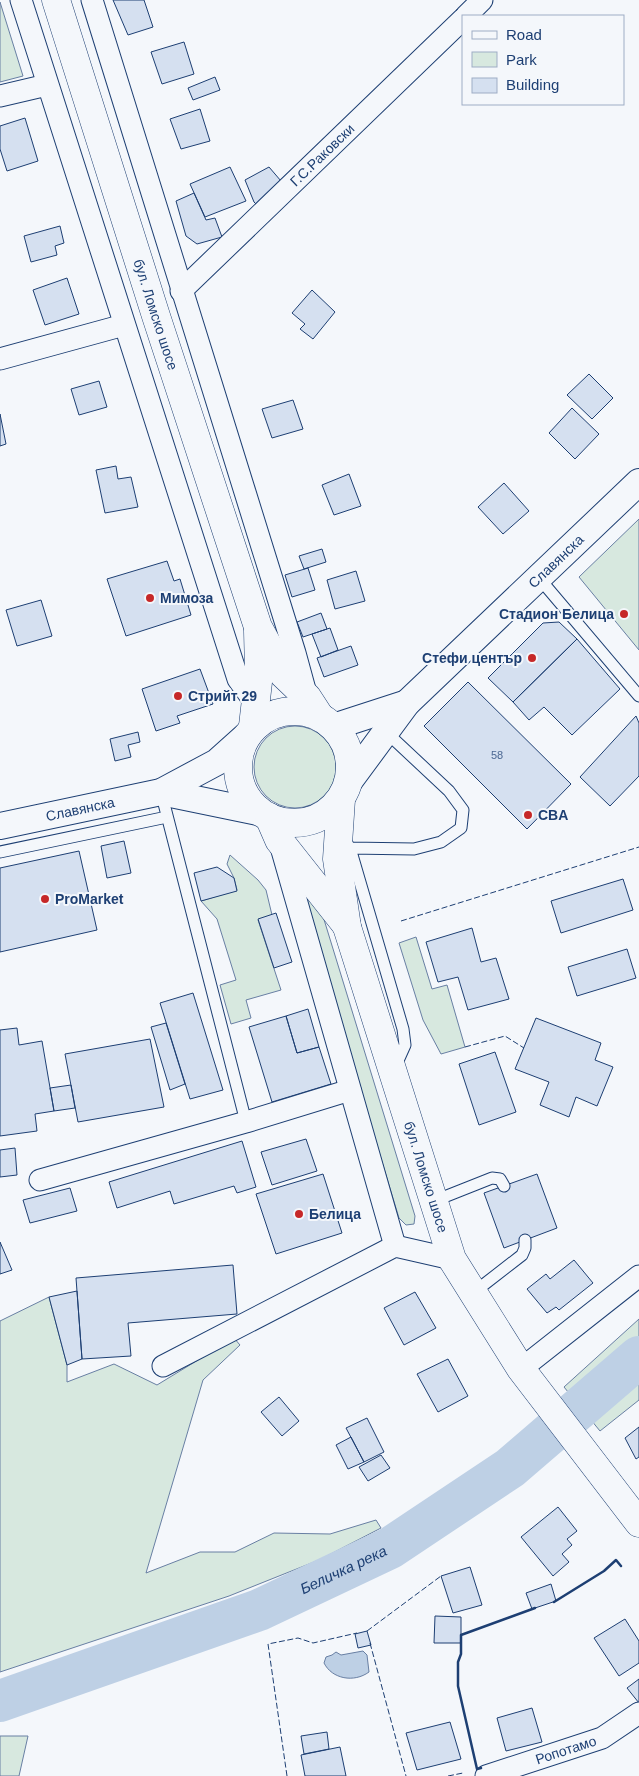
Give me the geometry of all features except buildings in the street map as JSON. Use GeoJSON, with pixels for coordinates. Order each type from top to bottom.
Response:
{"type":"FeatureCollection","features":[{"type":"Feature","properties":{"kind":"main road","name":"бул. Ломско шосе"},"geometry":{"type":"LineString","coordinates":[[56,0],[156,316],[258,627],[284,675],[320,713]]}},
{"type":"Feature","properties":{"kind":"main road","name":"бул. Ломско шосе"},"geometry":{"type":"LineString","coordinates":[[252,722],[259,673],[258,627]]}},
{"type":"Feature","properties":{"kind":"main road"},"geometry":{"type":"LineString","coordinates":[[282,712],[320,713],[344,741],[348,752],[350,772],[344,791],[334,807],[320,818],[310,822],[269,823],[244,795],[238,776],[238,756],[252,722],[282,712]]}},
{"type":"Feature","properties":{"kind":"main road","name":"бул. Ломско шосе"},"geometry":{"type":"LineString","coordinates":[[344,791],[344,840],[337,859],[347,927],[452,1259],[521,1369],[639,1523]]}},
{"type":"Feature","properties":{"kind":"main road","name":"бул. Ломско шосе"},"geometry":{"type":"LineString","coordinates":[[269,823],[347,927]]}},
{"type":"Feature","properties":{"kind":"street"},"geometry":{"type":"LineString","coordinates":[[21,0],[252,722]]}},
{"type":"Feature","properties":{"kind":"street"},"geometry":{"type":"LineString","coordinates":[[92,0],[181,292],[295,653],[320,713]]}},
{"type":"Feature","properties":{"kind":"street"},"geometry":{"type":"LineString","coordinates":[[467,15],[482,0]]}},
{"type":"Feature","properties":{"kind":"street","name":"Г.С.Раковски"},"geometry":{"type":"LineString","coordinates":[[181,292],[462,20]]}},
{"type":"Feature","properties":{"kind":"street"},"geometry":{"type":"LineString","coordinates":[[0,96],[47,84]]}},
{"type":"Feature","properties":{"kind":"street"},"geometry":{"type":"LineString","coordinates":[[0,359],[124,325]]}},
{"type":"Feature","properties":{"kind":"street","name":"Славянска"},"geometry":{"type":"LineString","coordinates":[[344,791],[407,703],[639,482]]}},
{"type":"Feature","properties":{"kind":"street","name":"Славянска"},"geometry":{"type":"LineString","coordinates":[[320,713],[407,703]]}},
{"type":"Feature","properties":{"kind":"street","name":"Славянска"},"geometry":{"type":"LineString","coordinates":[[164,804],[217,762],[252,722]]}},
{"type":"Feature","properties":{"kind":"street","name":"Славянска"},"geometry":{"type":"LineString","coordinates":[[0,826],[164,804],[269,823]]}},
{"type":"Feature","properties":{"kind":"street"},"geometry":{"type":"LineString","coordinates":[[269,823],[395,1246]]}},
{"type":"Feature","properties":{"kind":"street"},"geometry":{"type":"LineString","coordinates":[[40,1180],[246,1122],[350,1090]]}},
{"type":"Feature","properties":{"kind":"street"},"geometry":{"type":"LineString","coordinates":[[162,1366],[395,1246],[452,1259]]}},
{"type":"Feature","properties":{"kind":"street"},"geometry":{"type":"LineString","coordinates":[[521,1369],[639,1276]]}},
{"type":"Feature","properties":{"kind":"street","name":"Ропотамо"},"geometry":{"type":"LineString","coordinates":[[486,1776],[602,1738],[639,1713]]}},
{"type":"Feature","properties":{"kind":"lane"},"geometry":{"type":"LineString","coordinates":[[539,578],[639,696]]}},
{"type":"Feature","properties":{"kind":"lane"},"geometry":{"type":"LineString","coordinates":[[386,732],[449,791],[463,810],[461,828],[441,842],[414,849],[344,840],[403,1029],[405,1044],[393,1071]]}},
{"type":"Feature","properties":{"kind":"lane"},"geometry":{"type":"LineString","coordinates":[[0,852],[164,804],[246,1122]]}},
{"type":"Feature","properties":{"kind":"lane"},"geometry":{"type":"LineString","coordinates":[[434,1200],[492,1178],[500,1179],[504,1186]]}},
{"type":"Feature","properties":{"kind":"lane"},"geometry":{"type":"LineString","coordinates":[[473,1293],[522,1255],[525,1248],[524,1240]]}},
{"type":"Feature","properties":{"kind":"green space"},"geometry":{"type":"Polygon","coordinates":[[[0,2],[23,76],[0,82],[0,2]]]}},
{"type":"Feature","properties":{"kind":"green space","name":"Стадион Белица"},"geometry":{"type":"Polygon","coordinates":[[[639,519],[639,650],[579,577],[639,519]]]}},
{"type":"Feature","properties":{"kind":"green space"},"geometry":{"type":"Polygon","coordinates":[[[295,726],[311,729],[324,738],[333,751],[336,767],[333,783],[324,796],[311,805],[295,808],[279,805],[266,796],[257,783],[254,767],[257,751],[266,738],[279,729],[295,726]]]}},
{"type":"Feature","properties":{"kind":"green space"},"geometry":{"type":"Polygon","coordinates":[[[230,855],[258,880],[266,890],[272,915],[258,920],[281,990],[246,1000],[251,1018],[231,1024],[220,985],[236,980],[217,919],[201,901],[237,890],[234,878],[227,864],[230,855]]]}},
{"type":"Feature","properties":{"kind":"green space"},"geometry":{"type":"Polygon","coordinates":[[[307,894],[322,913],[415,1216],[414,1224],[406,1225],[399,1218],[309,921],[306,908],[307,894]]]}},
{"type":"Feature","properties":{"kind":"green space"},"geometry":{"type":"Polygon","coordinates":[[[416,937],[432,989],[447,985],[465,1047],[441,1054],[423,1020],[399,943],[416,937]]]}},
{"type":"Feature","properties":{"kind":"green space"},"geometry":{"type":"Polygon","coordinates":[[[49,1297],[67,1365],[67,1382],[114,1364],[157,1385],[234,1338],[240,1345],[203,1380],[146,1573],[200,1552],[235,1552],[274,1533],[330,1534],[376,1520],[381,1528],[319,1560],[229,1596],[0,1672],[0,1321],[49,1297]]]}},
{"type":"Feature","properties":{"kind":"green space"},"geometry":{"type":"Polygon","coordinates":[[[639,1319],[639,1400],[600,1431],[564,1387],[639,1319]]]}},
{"type":"Feature","properties":{"kind":"green space"},"geometry":{"type":"Polygon","coordinates":[[[0,1736],[28,1736],[19,1776],[0,1776],[0,1736]]]}},
{"type":"Feature","properties":{"kind":"water"},"geometry":{"type":"Polygon","coordinates":[[[363,1651],[367,1655],[369,1672],[357,1677],[344,1678],[338,1676],[332,1673],[324,1663],[326,1657],[336,1652],[341,1655],[363,1651]]]}},
{"type":"Feature","properties":{"kind":"waterway","name":"Беличка река"},"geometry":{"type":"LineString","coordinates":[[0,1701],[259,1610],[390,1548],[510,1468],[639,1357]]}},
{"type":"Feature","properties":{"kind":"fence"},"geometry":{"type":"LineString","coordinates":[[401,921],[639,847]]}},
{"type":"Feature","properties":{"kind":"fence"},"geometry":{"type":"LineString","coordinates":[[465,1047],[505,1036],[524,1048]]}},
{"type":"Feature","properties":{"kind":"fence"},"geometry":{"type":"LineString","coordinates":[[367,1631],[441,1576]]}},
{"type":"Feature","properties":{"kind":"fence"},"geometry":{"type":"LineString","coordinates":[[287,1776],[268,1644],[298,1638],[313,1643],[357,1633]]}},
{"type":"Feature","properties":{"kind":"fence"},"geometry":{"type":"LineString","coordinates":[[370,1643],[406,1776]]}},
{"type":"Feature","properties":{"kind":"fence"},"geometry":{"type":"LineString","coordinates":[[448,1776],[463,1773]]}},
{"type":"Feature","properties":{"kind":"wall"},"geometry":{"type":"LineString","coordinates":[[554,1602],[604,1571],[616,1560],[621,1566]]}},
{"type":"Feature","properties":{"kind":"wall"},"geometry":{"type":"LineString","coordinates":[[481,1768],[477,1769],[458,1686],[461,1635],[535,1608]]}},
{"type":"Feature","properties":{"kind":"place","name":"Мимоза"},"geometry":{"type":"Point","coordinates":[150,598]}},
{"type":"Feature","properties":{"kind":"place","name":"Стадион Белица"},"geometry":{"type":"Point","coordinates":[624,614]}},
{"type":"Feature","properties":{"kind":"place","name":"Стефи център"},"geometry":{"type":"Point","coordinates":[532,658]}},
{"type":"Feature","properties":{"kind":"place","name":"Стрийт 29"},"geometry":{"type":"Point","coordinates":[178,696]}},
{"type":"Feature","properties":{"kind":"place","name":"CBA"},"geometry":{"type":"Point","coordinates":[528,815]}},
{"type":"Feature","properties":{"kind":"place","name":"ProMarket"},"geometry":{"type":"Point","coordinates":[45,899]}},
{"type":"Feature","properties":{"kind":"place","name":"Белица"},"geometry":{"type":"Point","coordinates":[299,1214]}}]}
